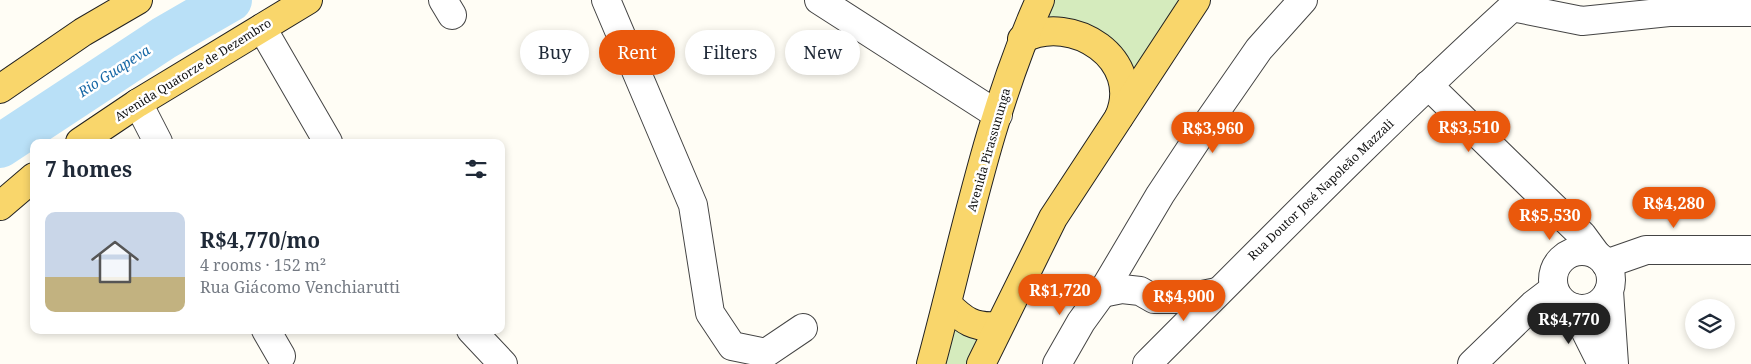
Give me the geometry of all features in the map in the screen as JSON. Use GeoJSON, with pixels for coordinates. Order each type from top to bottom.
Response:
{"type":"FeatureCollection","features":[{"type":"Feature","properties":{"kind":"main road"},"geometry":{"type":"LineString","coordinates":[[0,89],[83,32],[138,0]]}},
{"type":"Feature","properties":{"kind":"main road","name":"Avenida Quatorze de Dezembro"},"geometry":{"type":"LineString","coordinates":[[84,139],[138,103],[308,0]]}},
{"type":"Feature","properties":{"kind":"main road","name":"Avenida Pirassununga"},"geometry":{"type":"LineString","coordinates":[[931,364],[998,114],[1022,39],[1040,0]]}},
{"type":"Feature","properties":{"kind":"main road"},"geometry":{"type":"LineString","coordinates":[[981,364],[998,326],[1053,218],[1196,0]]}},
{"type":"Feature","properties":{"kind":"main road"},"geometry":{"type":"LineString","coordinates":[[1022,39],[1044,31],[1065,30],[1085,36],[1102,49],[1115,65],[1122,85],[1124,106],[1116,123]]}},
{"type":"Feature","properties":{"kind":"main road"},"geometry":{"type":"LineString","coordinates":[[0,206],[30,180]]}},
{"type":"Feature","properties":{"kind":"main road"},"geometry":{"type":"LineString","coordinates":[[947,304],[959,316],[971,323],[982,327],[998,326]]}},
{"type":"Feature","properties":{"kind":"street"},"geometry":{"type":"LineString","coordinates":[[606,0],[692,205],[710,312],[732,346],[766,353],[803,328]]}},
{"type":"Feature","properties":{"kind":"street"},"geometry":{"type":"LineString","coordinates":[[819,0],[998,114]]}},
{"type":"Feature","properties":{"kind":"street"},"geometry":{"type":"LineString","coordinates":[[1057,364],[1160,195],[1209,121],[1259,49],[1303,0]]}},
{"type":"Feature","properties":{"kind":"street"},"geometry":{"type":"LineString","coordinates":[[1631,0],[1669,12]]}},
{"type":"Feature","properties":{"kind":"street"},"geometry":{"type":"LineString","coordinates":[[1516,4],[1582,21],[1669,12],[1751,12]]}},
{"type":"Feature","properties":{"kind":"street","name":"Rua Doutor José Napoleão Mazzali"},"geometry":{"type":"LineString","coordinates":[[1153,359],[1217,292],[1428,85],[1516,4]]}},
{"type":"Feature","properties":{"kind":"street"},"geometry":{"type":"LineString","coordinates":[[262,28],[326,139]]}},
{"type":"Feature","properties":{"kind":"street"},"geometry":{"type":"LineString","coordinates":[[1428,85],[1517,171],[1537,194],[1582,235],[1601,259],[1611,277],[1609,291],[1614,364]]}},
{"type":"Feature","properties":{"kind":"street"},"geometry":{"type":"LineString","coordinates":[[138,103],[156,139]]}},
{"type":"Feature","properties":{"kind":"street"},"geometry":{"type":"LineString","coordinates":[[1537,194],[1555,233],[1559,262]]}},
{"type":"Feature","properties":{"kind":"street"},"geometry":{"type":"LineString","coordinates":[[1609,291],[1600,302],[1588,308],[1574,308],[1562,301],[1554,289],[1553,275],[1559,262],[1569,253],[1583,251],[1601,259],[1646,250],[1751,250]]}},
{"type":"Feature","properties":{"kind":"street"},"geometry":{"type":"LineString","coordinates":[[1102,293],[1122,289],[1140,291],[1154,299],[1162,312],[1163,329],[1153,359]]}},
{"type":"Feature","properties":{"kind":"street"},"geometry":{"type":"LineString","coordinates":[[1472,364],[1533,305],[1554,289]]}},
{"type":"Feature","properties":{"kind":"street"},"geometry":{"type":"LineString","coordinates":[[1154,299],[1183,299],[1217,292]]}},
{"type":"Feature","properties":{"kind":"street"},"geometry":{"type":"LineString","coordinates":[[1574,308],[1602,364]]}},
{"type":"Feature","properties":{"kind":"street"},"geometry":{"type":"LineString","coordinates":[[268,334],[281,356]]}},
{"type":"Feature","properties":{"kind":"street"},"geometry":{"type":"LineString","coordinates":[[475,334],[504,364]]}},
{"type":"Feature","properties":{"kind":"green space"},"geometry":{"type":"Polygon","coordinates":[[[1055,0],[1180,0],[1132,77],[1042,22],[1055,0]]]}},
{"type":"Feature","properties":{"kind":"green space"},"geometry":{"type":"Polygon","coordinates":[[[954,330],[987,339],[973,364],[943,364],[954,330]]]}},
{"type":"Feature","properties":{"kind":"waterway","name":"Rio Guapeva"},"geometry":{"type":"LineString","coordinates":[[0,146],[164,38],[230,0]]}}]}
